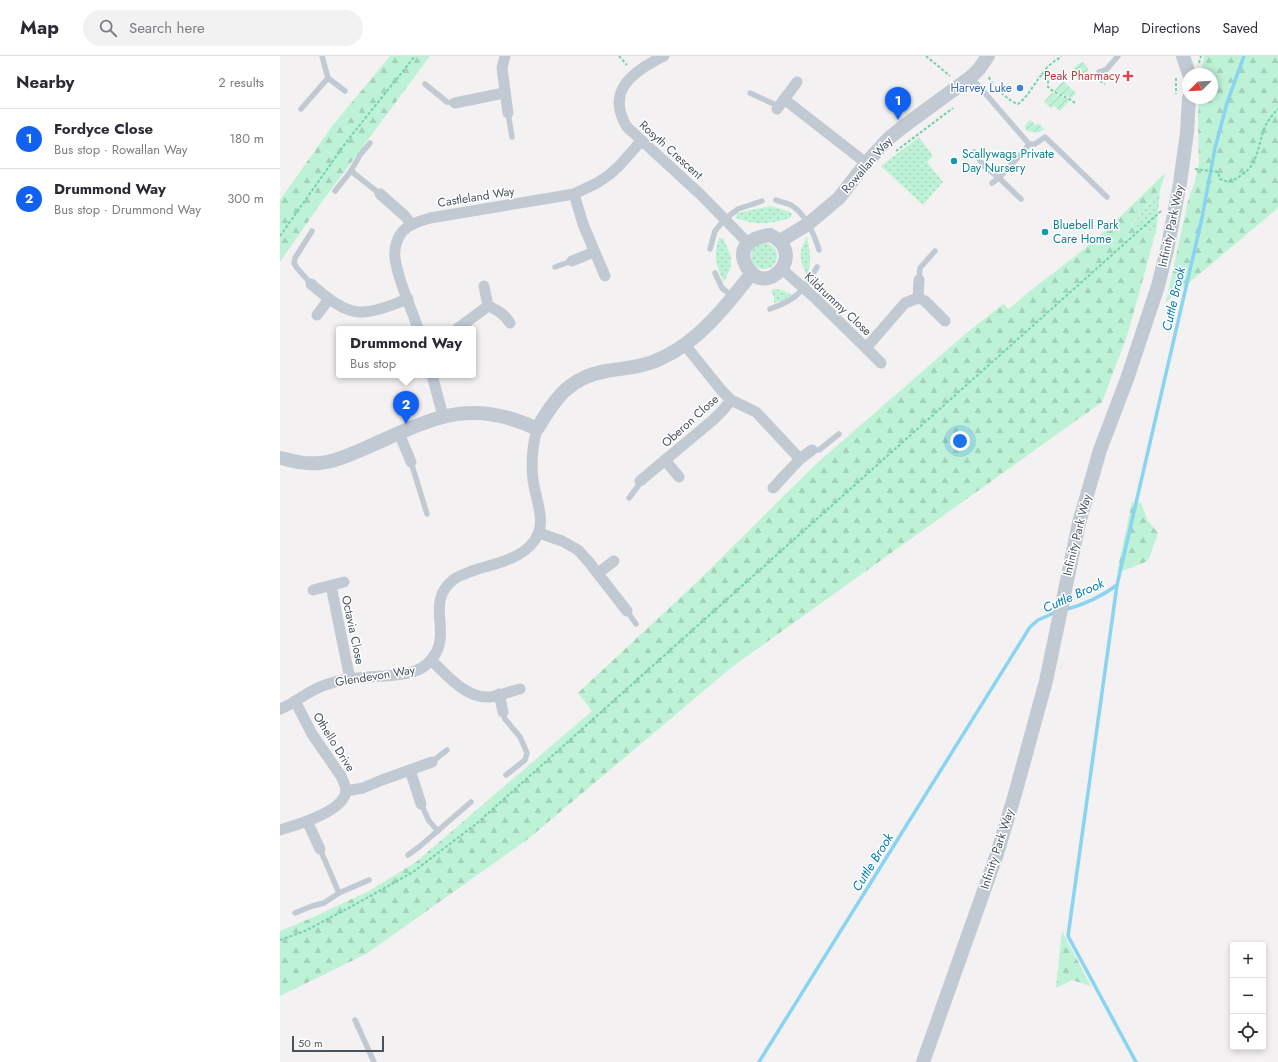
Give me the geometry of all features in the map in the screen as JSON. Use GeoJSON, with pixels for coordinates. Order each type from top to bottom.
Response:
{"type":"FeatureCollection","features":[{"type":"Feature","properties":{"kind":"street"},"geometry":{"type":"LineString","coordinates":[[505,56],[502,68],[508,113]]}},
{"type":"Feature","properties":{"kind":"street","name":"Rosyth Crescent"},"geometry":{"type":"LineString","coordinates":[[664,56],[634,74],[624,86],[619,98],[621,118],[627,127],[641,141],[701,195],[748,243]]}},
{"type":"Feature","properties":{"kind":"street","name":"Rowallan Way"},"geometry":{"type":"LineString","coordinates":[[780,241],[808,224],[839,198],[866,163],[889,138],[971,77],[988,56]]}},
{"type":"Feature","properties":{"kind":"street"},"geometry":{"type":"LineString","coordinates":[[1183,56],[1184,68]]}},
{"type":"Feature","properties":{"kind":"street"},"geometry":{"type":"LineString","coordinates":[[1188,68],[1194,56]]}},
{"type":"Feature","properties":{"kind":"street"},"geometry":{"type":"LineString","coordinates":[[797,82],[780,105],[866,163]]}},
{"type":"Feature","properties":{"kind":"street"},"geometry":{"type":"LineString","coordinates":[[455,103],[504,92]]}},
{"type":"Feature","properties":{"kind":"street","name":"Infinity Park Way"},"geometry":{"type":"LineString","coordinates":[[923,1062],[997,854],[1046,682],[1079,523],[1100,450],[1145,326],[1167,250],[1180,183],[1187,132],[1183,104]]}},
{"type":"Feature","properties":{"kind":"street","name":"Castleland Way"},"geometry":{"type":"LineString","coordinates":[[411,224],[430,218],[574,194],[585,190],[609,175],[641,141]]}},
{"type":"Feature","properties":{"kind":"street"},"geometry":{"type":"LineString","coordinates":[[380,194],[405,216],[411,224],[402,232],[395,247],[395,257],[397,268],[417,326]]}},
{"type":"Feature","properties":{"kind":"street"},"geometry":{"type":"LineString","coordinates":[[574,194],[583,224],[605,276]]}},
{"type":"Feature","properties":{"kind":"street"},"geometry":{"type":"LineString","coordinates":[[770,234],[780,241],[786,252],[786,259],[778,274],[765,278],[759,277],[752,273],[743,259],[744,251],[748,243],[761,236],[770,234]]}},
{"type":"Feature","properties":{"kind":"street"},"geometry":{"type":"LineString","coordinates":[[572,260],[594,252]]}},
{"type":"Feature","properties":{"kind":"street","name":"Kildrummy Close"},"geometry":{"type":"LineString","coordinates":[[782,269],[816,299],[866,348],[905,303],[918,298]]}},
{"type":"Feature","properties":{"kind":"street"},"geometry":{"type":"LineString","coordinates":[[627,611],[578,550],[562,541],[539,533],[541,522],[533,480],[532,465],[532,445],[537,429],[552,404],[561,394],[578,381],[595,374],[649,364],[663,358],[685,345],[708,324],[733,297],[752,273]]}},
{"type":"Feature","properties":{"kind":"street"},"geometry":{"type":"LineString","coordinates":[[919,280],[918,298],[926,301],[945,321]]}},
{"type":"Feature","properties":{"kind":"street"},"geometry":{"type":"LineString","coordinates":[[310,284],[329,299],[347,310],[358,312],[368,312],[408,299]]}},
{"type":"Feature","properties":{"kind":"street"},"geometry":{"type":"LineString","coordinates":[[484,286],[488,306]]}},
{"type":"Feature","properties":{"kind":"street"},"geometry":{"type":"LineString","coordinates":[[316,315],[329,299]]}},
{"type":"Feature","properties":{"kind":"street"},"geometry":{"type":"LineString","coordinates":[[488,306],[500,311],[510,323]]}},
{"type":"Feature","properties":{"kind":"street"},"geometry":{"type":"LineString","coordinates":[[461,326],[488,306]]}},
{"type":"Feature","properties":{"kind":"street"},"geometry":{"type":"LineString","coordinates":[[685,345],[731,400],[756,412],[800,459]]}},
{"type":"Feature","properties":{"kind":"street"},"geometry":{"type":"LineString","coordinates":[[866,348],[881,363]]}},
{"type":"Feature","properties":{"kind":"street"},"geometry":{"type":"LineString","coordinates":[[433,378],[444,416]]}},
{"type":"Feature","properties":{"kind":"street","name":"Oberon Close"},"geometry":{"type":"LineString","coordinates":[[640,481],[713,420],[731,400]]}},
{"type":"Feature","properties":{"kind":"street"},"geometry":{"type":"LineString","coordinates":[[280,458],[299,463],[331,461],[361,451],[399,433],[444,416],[468,413],[495,414],[520,421],[537,429]]}},
{"type":"Feature","properties":{"kind":"street"},"geometry":{"type":"LineString","coordinates":[[399,433],[411,462]]}},
{"type":"Feature","properties":{"kind":"street"},"geometry":{"type":"LineString","coordinates":[[773,488],[800,459],[812,450]]}},
{"type":"Feature","properties":{"kind":"street","name":"Oberon Close"},"geometry":{"type":"LineString","coordinates":[[665,460],[679,476]]}},
{"type":"Feature","properties":{"kind":"street","name":"Glendevon Way"},"geometry":{"type":"LineString","coordinates":[[280,709],[323,685],[350,679],[402,674],[416,671],[424,667],[437,651],[440,640],[439,605],[445,588],[453,580],[462,575],[517,555],[533,544],[539,533]]}},
{"type":"Feature","properties":{"kind":"street"},"geometry":{"type":"LineString","coordinates":[[598,573],[614,561]]}},
{"type":"Feature","properties":{"kind":"street","name":"Octavia Close"},"geometry":{"type":"LineString","coordinates":[[313,590],[344,582]]}},
{"type":"Feature","properties":{"kind":"street","name":"Octavia Close"},"geometry":{"type":"LineString","coordinates":[[331,586],[350,679]]}},
{"type":"Feature","properties":{"kind":"street"},"geometry":{"type":"LineString","coordinates":[[431,660],[458,685],[472,694],[490,697],[520,689]]}},
{"type":"Feature","properties":{"kind":"street"},"geometry":{"type":"LineString","coordinates":[[499,694],[503,712]]}},
{"type":"Feature","properties":{"kind":"street","name":"Othello Drive"},"geometry":{"type":"LineString","coordinates":[[280,830],[308,821],[329,811],[344,798],[346,791],[341,776],[312,734],[295,701]]}},
{"type":"Feature","properties":{"kind":"street"},"geometry":{"type":"LineString","coordinates":[[346,791],[363,788],[432,762]]}},
{"type":"Feature","properties":{"kind":"street"},"geometry":{"type":"LineString","coordinates":[[410,770],[421,804]]}},
{"type":"Feature","properties":{"kind":"street"},"geometry":{"type":"LineString","coordinates":[[308,821],[320,849]]}},
{"type":"Feature","properties":{"kind":"lane"},"geometry":{"type":"LineString","coordinates":[[322,56],[328,78],[345,91]]}},
{"type":"Feature","properties":{"kind":"lane"},"geometry":{"type":"LineString","coordinates":[[1099,72],[1106,70],[1118,56]]}},
{"type":"Feature","properties":{"kind":"lane"},"geometry":{"type":"LineString","coordinates":[[971,77],[1029,144],[1035,144],[1045,137],[1107,197]]}},
{"type":"Feature","properties":{"kind":"lane"},"geometry":{"type":"LineString","coordinates":[[301,109],[328,78]]}},
{"type":"Feature","properties":{"kind":"lane"},"geometry":{"type":"LineString","coordinates":[[425,84],[447,102],[455,103]]}},
{"type":"Feature","properties":{"kind":"lane"},"geometry":{"type":"LineString","coordinates":[[750,93],[780,105]]}},
{"type":"Feature","properties":{"kind":"lane"},"geometry":{"type":"LineString","coordinates":[[508,113],[512,137]]}},
{"type":"Feature","properties":{"kind":"lane"},"geometry":{"type":"LineString","coordinates":[[335,191],[370,143]]}},
{"type":"Feature","properties":{"kind":"lane"},"geometry":{"type":"LineString","coordinates":[[992,183],[999,178],[1029,144]]}},
{"type":"Feature","properties":{"kind":"lane"},"geometry":{"type":"LineString","coordinates":[[974,152],[984,166],[1021,199]]}},
{"type":"Feature","properties":{"kind":"lane"},"geometry":{"type":"LineString","coordinates":[[351,171],[380,194]]}},
{"type":"Feature","properties":{"kind":"lane"},"geometry":{"type":"LineString","coordinates":[[776,200],[791,205],[800,213],[813,233],[819,250]]}},
{"type":"Feature","properties":{"kind":"lane"},"geometry":{"type":"LineString","coordinates":[[710,249],[715,230],[724,220],[738,208],[762,201]]}},
{"type":"Feature","properties":{"kind":"lane"},"geometry":{"type":"LineString","coordinates":[[310,284],[294,263],[294,258],[312,231]]}},
{"type":"Feature","properties":{"kind":"lane"},"geometry":{"type":"LineString","coordinates":[[919,280],[920,268],[934,251]]}},
{"type":"Feature","properties":{"kind":"lane"},"geometry":{"type":"LineString","coordinates":[[556,267],[572,260]]}},
{"type":"Feature","properties":{"kind":"lane"},"geometry":{"type":"LineString","coordinates":[[770,309],[784,304],[797,296],[804,289],[817,267]]}},
{"type":"Feature","properties":{"kind":"lane"},"geometry":{"type":"LineString","coordinates":[[715,273],[722,288],[733,297]]}},
{"type":"Feature","properties":{"kind":"lane"},"geometry":{"type":"LineString","coordinates":[[812,450],[819,450],[839,434]]}},
{"type":"Feature","properties":{"kind":"lane"},"geometry":{"type":"LineString","coordinates":[[411,462],[426,514]]}},
{"type":"Feature","properties":{"kind":"lane"},"geometry":{"type":"LineString","coordinates":[[629,498],[640,481]]}},
{"type":"Feature","properties":{"kind":"lane"},"geometry":{"type":"LineString","coordinates":[[627,611],[636,624]]}},
{"type":"Feature","properties":{"kind":"lane"},"geometry":{"type":"LineString","coordinates":[[503,712],[505,719],[520,736],[527,753],[525,760],[506,775]]}},
{"type":"Feature","properties":{"kind":"lane"},"geometry":{"type":"LineString","coordinates":[[432,762],[447,750]]}},
{"type":"Feature","properties":{"kind":"lane"},"geometry":{"type":"LineString","coordinates":[[408,855],[471,802]]}},
{"type":"Feature","properties":{"kind":"lane"},"geometry":{"type":"LineString","coordinates":[[421,804],[429,820],[438,831]]}},
{"type":"Feature","properties":{"kind":"lane"},"geometry":{"type":"LineString","coordinates":[[320,849],[339,893]]}},
{"type":"Feature","properties":{"kind":"lane"},"geometry":{"type":"LineString","coordinates":[[295,912],[324,903],[339,893],[369,880]]}},
{"type":"Feature","properties":{"kind":"lane"},"geometry":{"type":"LineString","coordinates":[[355,1020],[374,1062]]}},
{"type":"Feature","properties":{"kind":"path"},"geometry":{"type":"LineString","coordinates":[[280,236],[347,141],[415,56]]}},
{"type":"Feature","properties":{"kind":"path"},"geometry":{"type":"LineString","coordinates":[[926,56],[953,79]]}},
{"type":"Feature","properties":{"kind":"path"},"geometry":{"type":"LineString","coordinates":[[992,83],[1012,102],[1018,104],[1032,89],[1033,85],[1042,73],[1061,56]]}},
{"type":"Feature","properties":{"kind":"path"},"geometry":{"type":"LineString","coordinates":[[1042,73],[1048,79],[1048,87],[1054,93],[1069,98],[1075,103]]}},
{"type":"Feature","properties":{"kind":"path"},"geometry":{"type":"LineString","coordinates":[[1199,169],[1218,172],[1220,179],[1225,181],[1230,182],[1238,178],[1248,170],[1253,163],[1265,127],[1271,116],[1278,109]]}},
{"type":"Feature","properties":{"kind":"path"},"geometry":{"type":"LineString","coordinates":[[280,940],[305,931],[412,872],[476,824],[1162,210]]}},
{"type":"Feature","properties":{"kind":"green space"},"geometry":{"type":"Polygon","coordinates":[[[390,56],[430,56],[321,203],[280,262],[280,200],[333,125],[390,56]]]}},
{"type":"Feature","properties":{"kind":"green space"},"geometry":{"type":"Polygon","coordinates":[[[1204,56],[1278,56],[1278,208],[1166,302],[1188,201],[1199,163],[1199,104],[1218,104],[1218,68],[1202,68],[1204,56]]]}},
{"type":"Feature","properties":{"kind":"green space"},"geometry":{"type":"Polygon","coordinates":[[[1082,62],[1086,65],[1088,70],[1086,80],[1073,69],[1082,62]]]}},
{"type":"Feature","properties":{"kind":"green space"},"geometry":{"type":"Polygon","coordinates":[[[1063,81],[1076,93],[1072,98],[1054,91],[1063,81]]]}},
{"type":"Feature","properties":{"kind":"green space"},"geometry":{"type":"Polygon","coordinates":[[[1052,93],[1070,100],[1060,111],[1054,106],[1051,108],[1044,102],[1052,93]]]}},
{"type":"Feature","properties":{"kind":"green space"},"geometry":{"type":"Polygon","coordinates":[[[1030,120],[1036,125],[1038,123],[1044,129],[1040,132],[1031,132],[1026,130],[1026,124],[1030,120]]]}},
{"type":"Feature","properties":{"kind":"green space"},"geometry":{"type":"Polygon","coordinates":[[[919,137],[933,156],[927,162],[943,182],[923,205],[881,166],[919,137]]]}},
{"type":"Feature","properties":{"kind":"green space"},"geometry":{"type":"Polygon","coordinates":[[[1165,173],[1160,190],[1131,225],[1155,234],[1127,336],[1102,402],[732,667],[528,839],[366,954],[280,996],[280,931],[369,891],[416,862],[592,711],[578,693],[701,578],[816,464],[963,336],[1003,304],[1009,309],[1094,241],[1165,173]]]}},
{"type":"Feature","properties":{"kind":"green space"},"geometry":{"type":"Polygon","coordinates":[[[1160,190],[1156,234],[1131,226],[1160,190]]]}},
{"type":"Feature","properties":{"kind":"green space"},"geometry":{"type":"Polygon","coordinates":[[[771,206],[787,211],[792,214],[791,217],[776,222],[764,223],[747,222],[736,218],[737,213],[771,206]]]}},
{"type":"Feature","properties":{"kind":"green space"},"geometry":{"type":"Polygon","coordinates":[[[807,237],[810,266],[807,276],[801,261],[801,252],[807,237]]]}},
{"type":"Feature","properties":{"kind":"green space"},"geometry":{"type":"Polygon","coordinates":[[[719,238],[723,238],[731,260],[730,269],[724,282],[716,261],[716,250],[719,238]]]}},
{"type":"Feature","properties":{"kind":"green space"},"geometry":{"type":"Polygon","coordinates":[[[764,243],[773,247],[777,256],[773,265],[764,269],[755,265],[751,256],[755,247],[764,243]]]}},
{"type":"Feature","properties":{"kind":"green space"},"geometry":{"type":"Polygon","coordinates":[[[771,290],[782,290],[792,295],[782,301],[774,303],[774,297],[771,290]]]}},
{"type":"Feature","properties":{"kind":"green space"},"geometry":{"type":"Polygon","coordinates":[[[1132,502],[1141,503],[1148,521],[1158,533],[1148,561],[1117,572],[1132,502]]]}},
{"type":"Feature","properties":{"kind":"green space"},"geometry":{"type":"Polygon","coordinates":[[[1062,931],[1091,986],[1072,980],[1056,988],[1062,931]]]}},
{"type":"Feature","properties":{"kind":"waterway","name":"Cuttle Brook"},"geometry":{"type":"LineString","coordinates":[[1064,610],[1092,600],[1117,585],[1202,218],[1215,148],[1227,103],[1244,56]]}},
{"type":"Feature","properties":{"kind":"waterway"},"geometry":{"type":"LineString","coordinates":[[1117,585],[1068,936],[1136,1062]]}},
{"type":"Feature","properties":{"kind":"waterway","name":"Cuttle Brook"},"geometry":{"type":"LineString","coordinates":[[759,1062],[1030,627],[1038,620],[1056,612]]}},
{"type":"Feature","properties":{"kind":"place","name":"Peak Pharmacy"},"geometry":{"type":"Point","coordinates":[1128,76]}},
{"type":"Feature","properties":{"kind":"place","name":"Harvey Luke"},"geometry":{"type":"Point","coordinates":[1020,88]}},
{"type":"Feature","properties":{"kind":"place","name":"Fordyce Close"},"geometry":{"type":"Point","coordinates":[898,120]}},
{"type":"Feature","properties":{"kind":"place","name":"Scallywags Private Day Nursery"},"geometry":{"type":"Point","coordinates":[954,161]}},
{"type":"Feature","properties":{"kind":"place","name":"Bluebell Park Care Home"},"geometry":{"type":"Point","coordinates":[1045,232]}},
{"type":"Feature","properties":{"kind":"place","name":"Drummond Way"},"geometry":{"type":"Point","coordinates":[406,424]}}]}
